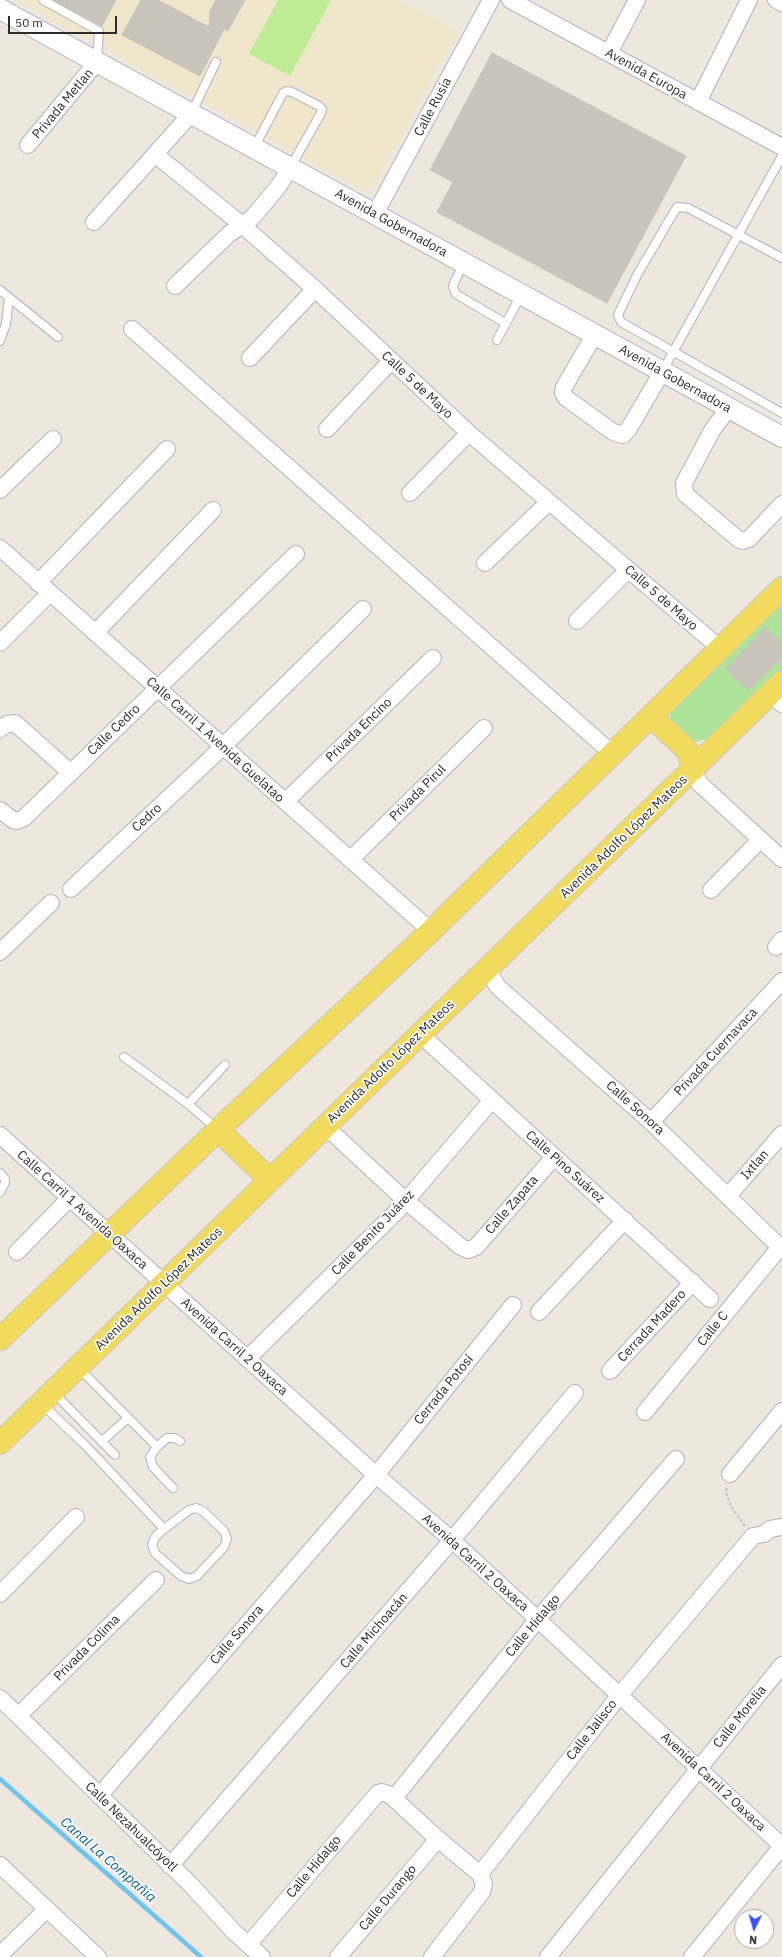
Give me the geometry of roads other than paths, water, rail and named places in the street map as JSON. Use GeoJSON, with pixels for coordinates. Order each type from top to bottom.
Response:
{"type":"FeatureCollection","features":[{"type":"Feature","properties":{"kind":"main road"},"geometry":{"type":"LineString","coordinates":[[0,1339],[218,1130],[431,932],[721,650],[782,588]]}},
{"type":"Feature","properties":{"kind":"main road","name":"Avenida Adolfo López Mateos"},"geometry":{"type":"LineString","coordinates":[[0,1443],[694,769],[778,693]]}},
{"type":"Feature","properties":{"kind":"main road"},"geometry":{"type":"LineString","coordinates":[[652,717],[687,750],[694,769]]}},
{"type":"Feature","properties":{"kind":"main road"},"geometry":{"type":"LineString","coordinates":[[218,1130],[270,1180]]}},
{"type":"Feature","properties":{"kind":"street","name":"Calle Rusia"},"geometry":{"type":"LineString","coordinates":[[375,214],[491,0]]}},
{"type":"Feature","properties":{"kind":"street","name":"Avenida Europa"},"geometry":{"type":"LineString","coordinates":[[510,0],[782,147]]}},
{"type":"Feature","properties":{"kind":"street"},"geometry":{"type":"LineString","coordinates":[[609,53],[637,0]]}},
{"type":"Feature","properties":{"kind":"street"},"geometry":{"type":"LineString","coordinates":[[698,102],[749,0]]}},
{"type":"Feature","properties":{"kind":"street"},"geometry":{"type":"LineString","coordinates":[[776,0],[782,3]]}},
{"type":"Feature","properties":{"kind":"street","name":"Avenida Gobernadora"},"geometry":{"type":"LineString","coordinates":[[1,12],[97,62],[782,437]]}},
{"type":"Feature","properties":{"kind":"street","name":"Privada Metlan"},"geometry":{"type":"LineString","coordinates":[[28,145],[97,62]]}},
{"type":"Feature","properties":{"kind":"street"},"geometry":{"type":"LineString","coordinates":[[94,222],[156,155],[191,114]]}},
{"type":"Feature","properties":{"kind":"street","name":"Calle 5 de Mayo"},"geometry":{"type":"LineString","coordinates":[[156,155],[242,225],[315,289],[469,433],[721,650]]}},
{"type":"Feature","properties":{"kind":"street"},"geometry":{"type":"LineString","coordinates":[[175,286],[230,234],[252,218],[290,168]]}},
{"type":"Feature","properties":{"kind":"street"},"geometry":{"type":"LineString","coordinates":[[250,358],[315,289]]}},
{"type":"Feature","properties":{"kind":"street"},"geometry":{"type":"LineString","coordinates":[[132,329],[614,754]]}},
{"type":"Feature","properties":{"kind":"street"},"geometry":{"type":"LineString","coordinates":[[594,334],[562,393],[566,398],[613,432],[623,435],[628,430],[662,372]]}},
{"type":"Feature","properties":{"kind":"street"},"geometry":{"type":"LineString","coordinates":[[327,429],[391,361]]}},
{"type":"Feature","properties":{"kind":"street"},"geometry":{"type":"LineString","coordinates":[[729,408],[713,429],[684,483],[685,494],[738,539],[743,541],[749,539],[782,504]]}},
{"type":"Feature","properties":{"kind":"street"},"geometry":{"type":"LineString","coordinates":[[410,493],[469,433]]}},
{"type":"Feature","properties":{"kind":"street"},"geometry":{"type":"LineString","coordinates":[[0,490],[54,439]]}},
{"type":"Feature","properties":{"kind":"street"},"geometry":{"type":"LineString","coordinates":[[0,643],[44,588],[167,449]]}},
{"type":"Feature","properties":{"kind":"street"},"geometry":{"type":"LineString","coordinates":[[485,563],[549,502]]}},
{"type":"Feature","properties":{"kind":"street"},"geometry":{"type":"LineString","coordinates":[[95,633],[213,510]]}},
{"type":"Feature","properties":{"kind":"street","name":"Calle Carril 1 Avenida Guelatao"},"geometry":{"type":"LineString","coordinates":[[0,548],[158,688],[222,747],[352,859],[431,932]]}},
{"type":"Feature","properties":{"kind":"street","name":"Calle Cedro"},"geometry":{"type":"LineString","coordinates":[[0,810],[13,820],[21,820],[296,554]]}},
{"type":"Feature","properties":{"kind":"street"},"geometry":{"type":"LineString","coordinates":[[577,621],[628,570]]}},
{"type":"Feature","properties":{"kind":"street","name":"Cedro"},"geometry":{"type":"LineString","coordinates":[[71,889],[222,747],[363,609]]}},
{"type":"Feature","properties":{"kind":"street","name":"Privada Encino"},"geometry":{"type":"LineString","coordinates":[[285,802],[433,658]]}},
{"type":"Feature","properties":{"kind":"street"},"geometry":{"type":"LineString","coordinates":[[0,729],[7,724],[15,724],[71,773]]}},
{"type":"Feature","properties":{"kind":"street","name":"Privada Pirul"},"geometry":{"type":"LineString","coordinates":[[352,859],[484,728]]}},
{"type":"Feature","properties":{"kind":"street"},"geometry":{"type":"LineString","coordinates":[[694,769],[699,783],[782,859]]}},
{"type":"Feature","properties":{"kind":"street"},"geometry":{"type":"LineString","coordinates":[[711,890],[760,840]]}},
{"type":"Feature","properties":{"kind":"street"},"geometry":{"type":"LineString","coordinates":[[0,952],[51,903]]}},
{"type":"Feature","properties":{"kind":"street","name":"Calle Sonora"},"geometry":{"type":"LineString","coordinates":[[488,969],[497,986],[651,1122],[781,1248]]}},
{"type":"Feature","properties":{"kind":"street","name":"Privada Cuernavaca"},"geometry":{"type":"LineString","coordinates":[[651,1122],[782,981]]}},
{"type":"Feature","properties":{"kind":"street","name":"Calle Pino Suárez"},"geometry":{"type":"LineString","coordinates":[[421,1035],[710,1299]]}},
{"type":"Feature","properties":{"kind":"street","name":"Calle Benito Juárez"},"geometry":{"type":"LineString","coordinates":[[247,1359],[406,1201],[492,1100]]}},
{"type":"Feature","properties":{"kind":"street"},"geometry":{"type":"LineString","coordinates":[[325,1126],[406,1201]]}},
{"type":"Feature","properties":{"kind":"street","name":"Ixtlan"},"geometry":{"type":"LineString","coordinates":[[728,1196],[782,1134]]}},
{"type":"Feature","properties":{"kind":"street","name":"Calle Carril 1 Avenida Oaxaca"},"geometry":{"type":"LineString","coordinates":[[1,1138],[70,1198],[164,1284]]}},
{"type":"Feature","properties":{"kind":"street","name":"Calle Zapata"},"geometry":{"type":"LineString","coordinates":[[406,1201],[461,1247],[468,1250],[476,1247],[554,1157]]}},
{"type":"Feature","properties":{"kind":"street"},"geometry":{"type":"LineString","coordinates":[[18,1252],[70,1198]]}},
{"type":"Feature","properties":{"kind":"street"},"geometry":{"type":"LineString","coordinates":[[539,1312],[624,1220]]}},
{"type":"Feature","properties":{"kind":"street","name":"Calle C"},"geometry":{"type":"LineString","coordinates":[[645,1412],[781,1248]]}},
{"type":"Feature","properties":{"kind":"street","name":"Cerrada Madero"},"geometry":{"type":"LineString","coordinates":[[610,1371],[693,1282]]}},
{"type":"Feature","properties":{"kind":"street","name":"Avenida Carril 2 Oaxaca"},"geometry":{"type":"LineString","coordinates":[[164,1284],[376,1475],[452,1540],[782,1846]]}},
{"type":"Feature","properties":{"kind":"street","name":"Cerrada Potosí"},"geometry":{"type":"LineString","coordinates":[[376,1475],[513,1305]]}},
{"type":"Feature","properties":{"kind":"street","name":"Calle Michoacán"},"geometry":{"type":"LineString","coordinates":[[170,1866],[452,1540],[575,1393]]}},
{"type":"Feature","properties":{"kind":"street"},"geometry":{"type":"LineString","coordinates":[[730,1474],[782,1411]]}},
{"type":"Feature","properties":{"kind":"street","name":"Calle Hidalgo"},"geometry":{"type":"LineString","coordinates":[[248,1945],[372,1799],[388,1795],[676,1459]]}},
{"type":"Feature","properties":{"kind":"street","name":"Calle Sonora"},"geometry":{"type":"LineString","coordinates":[[99,1796],[376,1475]]}},
{"type":"Feature","properties":{"kind":"street"},"geometry":{"type":"LineString","coordinates":[[0,1594],[76,1517]]}},
{"type":"Feature","properties":{"kind":"street","name":"Calle Jalisco"},"geometry":{"type":"LineString","coordinates":[[480,1874],[619,1696],[753,1536],[764,1534],[770,1529],[782,1527]]}},
{"type":"Feature","properties":{"kind":"street","name":"Privada Colima"},"geometry":{"type":"LineString","coordinates":[[18,1716],[156,1580]]}},
{"type":"Feature","properties":{"kind":"street","name":"Calle Morelia"},"geometry":{"type":"LineString","coordinates":[[548,1957],[782,1666]]}},
{"type":"Feature","properties":{"kind":"street","name":"Calle Nezahualcóyotl"},"geometry":{"type":"LineString","coordinates":[[0,1698],[205,1899],[234,1932],[262,1957]]}},
{"type":"Feature","properties":{"kind":"street"},"geometry":{"type":"LineString","coordinates":[[388,1795],[480,1874],[484,1884],[482,1892],[432,1957]]}},
{"type":"Feature","properties":{"kind":"street","name":"Calle Durango"},"geometry":{"type":"LineString","coordinates":[[338,1957],[438,1839]]}},
{"type":"Feature","properties":{"kind":"street"},"geometry":{"type":"LineString","coordinates":[[692,1957],[782,1846]]}},
{"type":"Feature","properties":{"kind":"street"},"geometry":{"type":"LineString","coordinates":[[0,1865],[98,1957]]}},
{"type":"Feature","properties":{"kind":"street"},"geometry":{"type":"LineString","coordinates":[[0,1955],[47,1909]]}},
{"type":"Feature","properties":{"kind":"lane"},"geometry":{"type":"LineString","coordinates":[[43,0],[99,31],[97,62]]}},
{"type":"Feature","properties":{"kind":"lane"},"geometry":{"type":"LineString","coordinates":[[191,114],[216,62]]}},
{"type":"Feature","properties":{"kind":"lane"},"geometry":{"type":"LineString","coordinates":[[254,148],[283,93],[286,91],[292,92],[319,106],[322,109],[321,113],[290,168]]}},
{"type":"Feature","properties":{"kind":"lane"},"geometry":{"type":"LineString","coordinates":[[662,372],[782,156]]}},
{"type":"Feature","properties":{"kind":"lane"},"geometry":{"type":"LineString","coordinates":[[782,258],[740,234],[688,208],[677,207],[637,275],[619,312],[619,320],[782,413]]}},
{"type":"Feature","properties":{"kind":"lane"},"geometry":{"type":"LineString","coordinates":[[464,264],[454,283],[453,287],[456,294],[505,323]]}},
{"type":"Feature","properties":{"kind":"lane"},"geometry":{"type":"LineString","coordinates":[[0,290],[58,337]]}},
{"type":"Feature","properties":{"kind":"lane"},"geometry":{"type":"LineString","coordinates":[[497,340],[521,295]]}},
{"type":"Feature","properties":{"kind":"lane"},"geometry":{"type":"LineString","coordinates":[[0,341],[6,324],[9,298]]}},
{"type":"Feature","properties":{"kind":"lane"},"geometry":{"type":"LineString","coordinates":[[124,1057],[188,1104],[218,1130]]}},
{"type":"Feature","properties":{"kind":"lane"},"geometry":{"type":"LineString","coordinates":[[188,1104],[225,1065]]}},
{"type":"Feature","properties":{"kind":"lane"},"geometry":{"type":"LineString","coordinates":[[0,1172],[5,1179],[5,1183],[0,1192]]}},
{"type":"Feature","properties":{"kind":"lane"},"geometry":{"type":"LineString","coordinates":[[78,1368],[127,1419],[157,1447]]}},
{"type":"Feature","properties":{"kind":"lane"},"geometry":{"type":"LineString","coordinates":[[47,1398],[102,1442],[115,1455]]}},
{"type":"Feature","properties":{"kind":"lane"},"geometry":{"type":"LineString","coordinates":[[47,1398],[86,1446],[164,1529]]}},
{"type":"Feature","properties":{"kind":"lane"},"geometry":{"type":"LineString","coordinates":[[102,1442],[127,1419]]}},
{"type":"Feature","properties":{"kind":"lane"},"geometry":{"type":"LineString","coordinates":[[173,1488],[151,1464],[150,1457],[157,1447],[167,1438],[175,1438],[180,1441]]}},
{"type":"Feature","properties":{"kind":"lane"},"geometry":{"type":"LineString","coordinates":[[196,1508],[203,1511],[224,1532],[227,1543],[197,1576],[193,1578],[185,1578],[152,1549],[152,1541],[164,1529],[189,1510],[196,1508]]}},
{"type":"Feature","properties":{"kind":"waterway","name":"Canal La Compañia"},"geometry":{"type":"LineString","coordinates":[[0,1779],[201,1957]]}}]}
